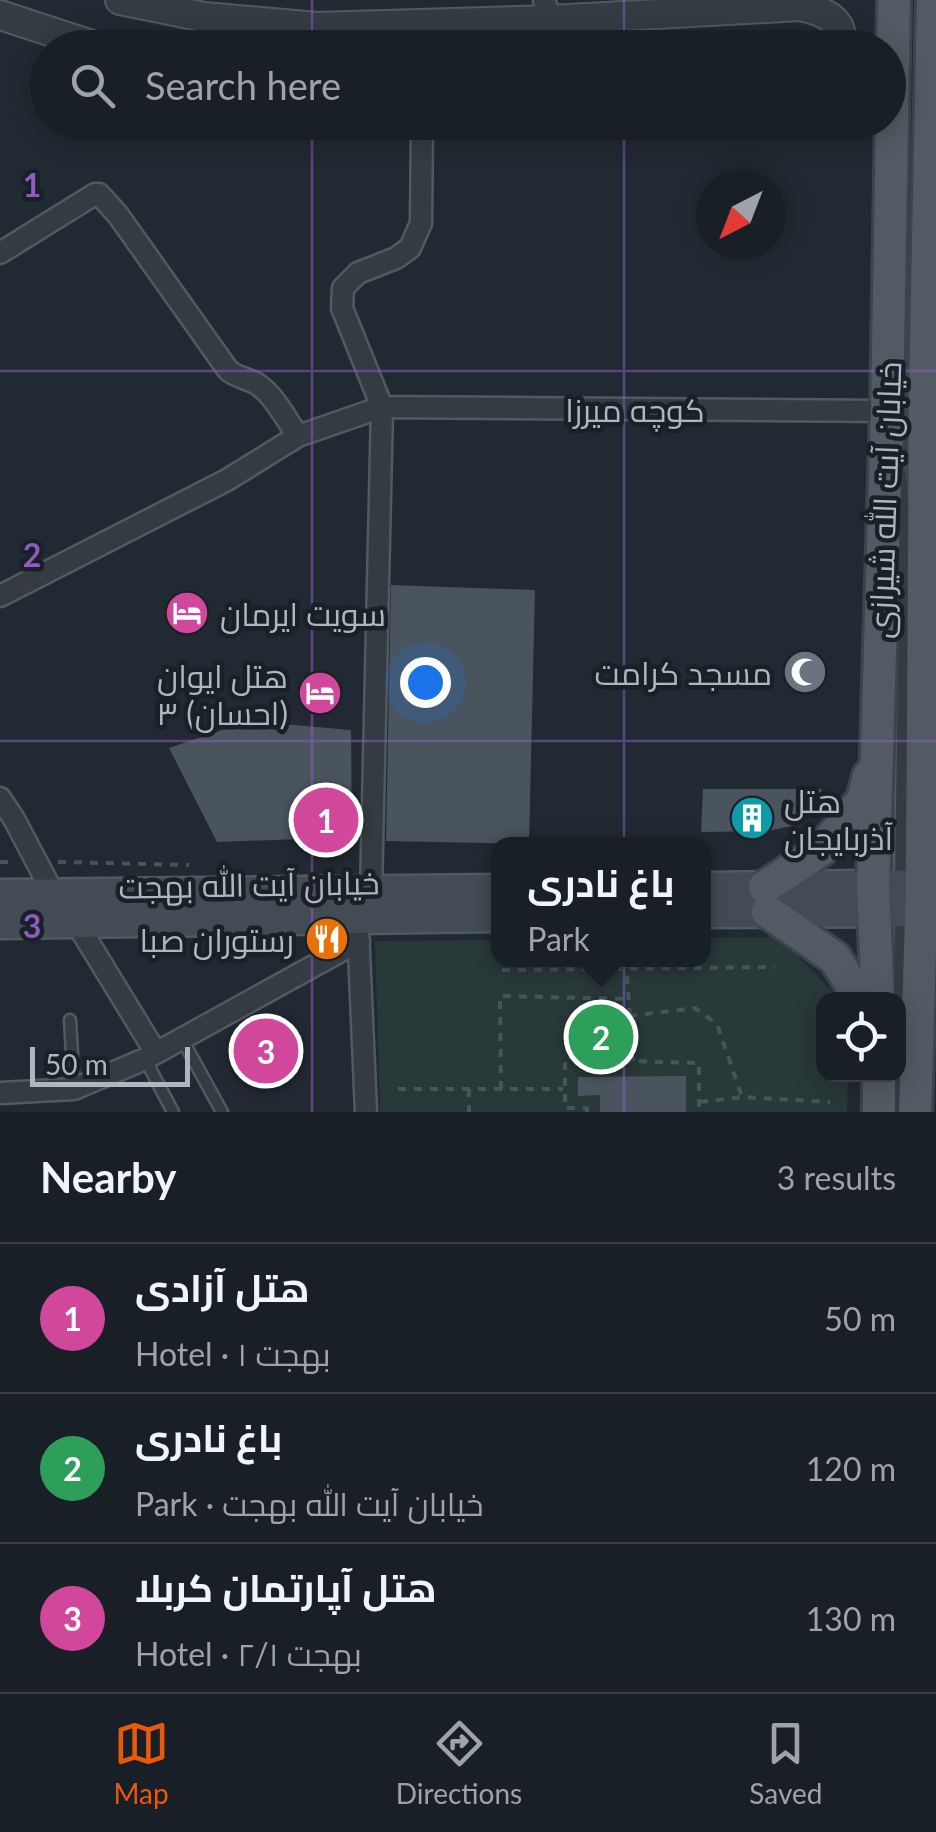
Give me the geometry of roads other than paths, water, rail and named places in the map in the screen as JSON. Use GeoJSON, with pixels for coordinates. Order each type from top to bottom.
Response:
{"type":"FeatureCollection","features":[{"type":"Feature","properties":{"kind":"main road","name":"خیابان آیت الله شیرازی"},"geometry":{"type":"LineString","coordinates":[[893,30],[894,0]]}},
{"type":"Feature","properties":{"kind":"main road","name":"خیابان آیت الله شیرازی"},"geometry":{"type":"LineString","coordinates":[[915,1112],[908,899],[921,726],[934,19]]}},
{"type":"Feature","properties":{"kind":"main road","name":"خیابان آیت الله شیرازی"},"geometry":{"type":"LineString","coordinates":[[880,992],[908,899],[878,737],[890,140]]}},
{"type":"Feature","properties":{"kind":"main road"},"geometry":{"type":"LineString","coordinates":[[921,726],[936,766]]}},
{"type":"Feature","properties":{"kind":"main road"},"geometry":{"type":"LineString","coordinates":[[767,900],[821,850],[863,800],[878,737]]}},
{"type":"Feature","properties":{"kind":"main road"},"geometry":{"type":"LineString","coordinates":[[711,889],[767,900],[835,958],[855,992]]}},
{"type":"Feature","properties":{"kind":"main road","name":"خیابان آیت الله بهجت"},"geometry":{"type":"LineString","coordinates":[[0,894],[53,893],[363,917],[491,891]]}},
{"type":"Feature","properties":{"kind":"main road"},"geometry":{"type":"LineString","coordinates":[[711,911],[767,900],[908,899]]}},
{"type":"Feature","properties":{"kind":"main road","name":"خیابان آیت الله بهجت"},"geometry":{"type":"LineString","coordinates":[[0,923],[491,916]]}},
{"type":"Feature","properties":{"kind":"main road"},"geometry":{"type":"LineString","coordinates":[[879,1082],[879,1112]]}},
{"type":"Feature","properties":{"kind":"street"},"geometry":{"type":"LineString","coordinates":[[120,0],[204,16],[241,10],[317,27],[547,10],[806,3],[835,20],[839,30]]}},
{"type":"Feature","properties":{"kind":"street"},"geometry":{"type":"LineString","coordinates":[[0,15],[46,30]]}},
{"type":"Feature","properties":{"kind":"street"},"geometry":{"type":"LineString","coordinates":[[366,1112],[363,917],[382,407],[342,308],[344,288],[358,273],[410,248],[421,223],[422,140]]}},
{"type":"Feature","properties":{"kind":"street"},"geometry":{"type":"LineString","coordinates":[[0,253],[99,194],[228,370],[267,392],[298,436]]}},
{"type":"Feature","properties":{"kind":"street","name":"کوچه میرزا"},"geometry":{"type":"LineString","coordinates":[[0,596],[227,480],[298,436],[382,407],[887,411]]}},
{"type":"Feature","properties":{"kind":"street"},"geometry":{"type":"LineString","coordinates":[[0,798],[53,893]]}},
{"type":"Feature","properties":{"kind":"street"},"geometry":{"type":"LineString","coordinates":[[0,1093],[74,1089],[150,1056],[182,1039],[363,917]]}},
{"type":"Feature","properties":{"kind":"street"},"geometry":{"type":"LineString","coordinates":[[76,922],[150,1056]]}},
{"type":"Feature","properties":{"kind":"lane"},"geometry":{"type":"LineString","coordinates":[[888,349],[898,446]]}},
{"type":"Feature","properties":{"kind":"lane"},"geometry":{"type":"LineString","coordinates":[[899,1112],[908,899],[905,522],[900,465]]}},
{"type":"Feature","properties":{"kind":"lane"},"geometry":{"type":"LineString","coordinates":[[70,1020],[74,1089]]}},
{"type":"Feature","properties":{"kind":"lane"},"geometry":{"type":"LineString","coordinates":[[182,1039],[222,1112]]}},
{"type":"Feature","properties":{"kind":"lane"},"geometry":{"type":"LineString","coordinates":[[150,1056],[172,1112]]}},
{"type":"Feature","properties":{"kind":"place","name":"سویت ایرمان"},"geometry":{"type":"Point","coordinates":[187,613]}},
{"type":"Feature","properties":{"kind":"place","name":"مسجد کرامت"},"geometry":{"type":"Point","coordinates":[805,672]}},
{"type":"Feature","properties":{"kind":"place","name":"هتل ایوان ۳ (احسان)"},"geometry":{"type":"Point","coordinates":[320,693]}},
{"type":"Feature","properties":{"kind":"place","name":"هتل آذربایجان"},"geometry":{"type":"Point","coordinates":[752,818]}},
{"type":"Feature","properties":{"kind":"place","name":"هتل آزادی"},"geometry":{"type":"Point","coordinates":[326,820]}},
{"type":"Feature","properties":{"kind":"place","name":"رستوران صبا"},"geometry":{"type":"Point","coordinates":[327,939]}},
{"type":"Feature","properties":{"kind":"place","name":"باغ نادری"},"geometry":{"type":"Point","coordinates":[601,1037]}},
{"type":"Feature","properties":{"kind":"place","name":"هتل آپارتمان کربلا"},"geometry":{"type":"Point","coordinates":[266,1051]}}]}
